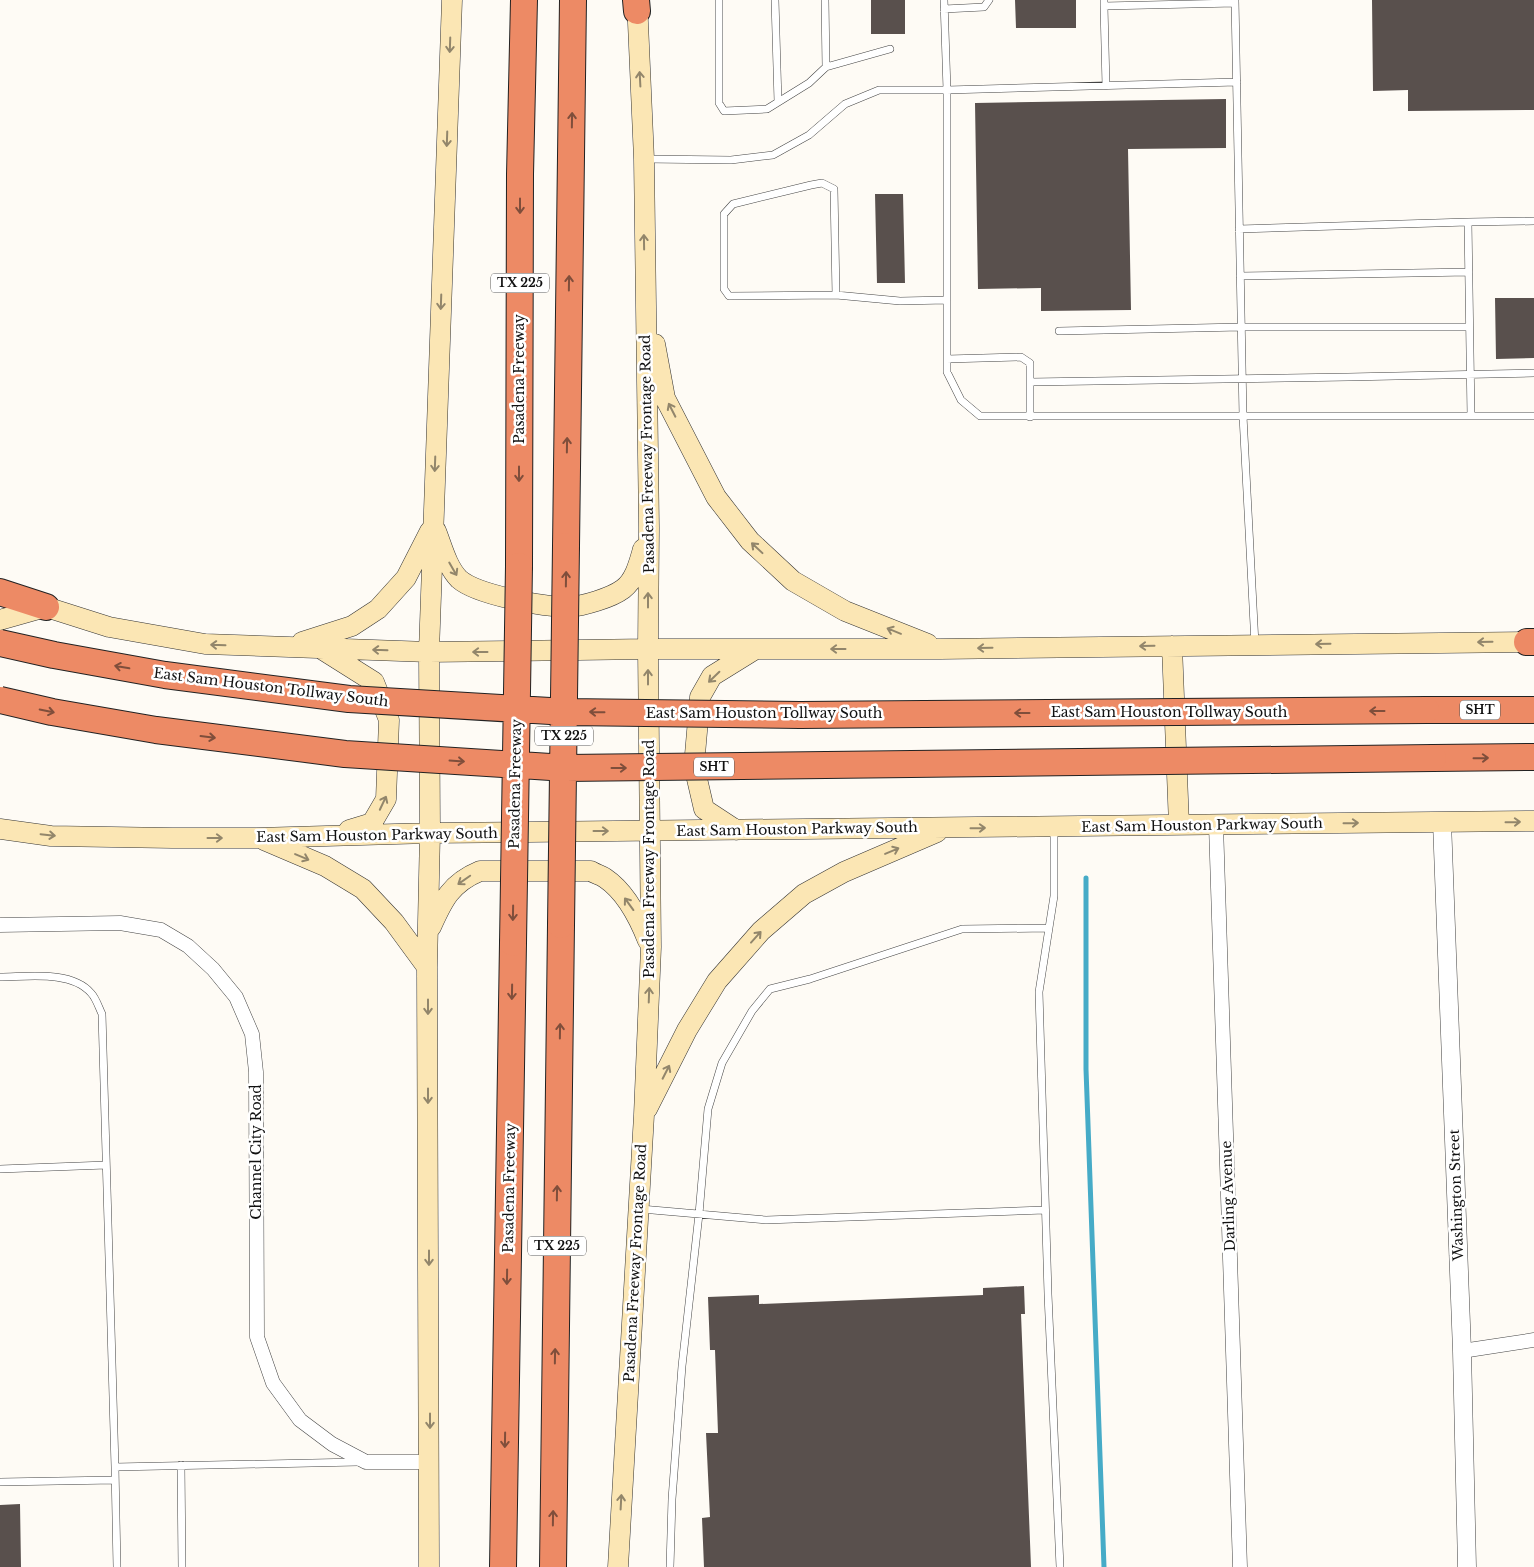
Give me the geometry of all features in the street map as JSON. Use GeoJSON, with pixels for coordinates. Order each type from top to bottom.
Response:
{"type":"FeatureCollection","features":[{"type":"Feature","properties":{"kind":"highway"},"geometry":{"type":"LineString","coordinates":[[516,0],[520,174]]}},
{"type":"Feature","properties":{"kind":"highway","name":"Pasadena Freeway"},"geometry":{"type":"LineString","coordinates":[[503,1567],[519,566],[520,174],[524,0]]}},
{"type":"Feature","properties":{"kind":"highway","name":"TX 225"},"geometry":{"type":"LineString","coordinates":[[553,1567],[573,0]]}},
{"type":"Feature","properties":{"kind":"highway"},"geometry":{"type":"LineString","coordinates":[[0,592],[46,607]]}},
{"type":"Feature","properties":{"kind":"highway","name":"East Sam Houston Tollway South"},"geometry":{"type":"LineString","coordinates":[[0,643],[165,675],[349,699],[567,712],[810,715],[1534,710]]}},
{"type":"Feature","properties":{"kind":"highway","name":"SHT"},"geometry":{"type":"LineString","coordinates":[[0,700],[52,712],[156,730],[326,751],[566,768],[1534,757]]}},
{"type":"Feature","properties":{"kind":"main road"},"geometry":{"type":"LineString","coordinates":[[430,1567],[427,967],[430,833],[429,652],[452,0]]}},
{"type":"Feature","properties":{"kind":"main road","name":"Pasadena Freeway Frontage Road"},"geometry":{"type":"LineString","coordinates":[[618,1567],[644,1115],[651,947],[648,649],[649,528],[644,159],[637,4]]}},
{"type":"Feature","properties":{"kind":"main road"},"geometry":{"type":"LineString","coordinates":[[645,290],[666,398],[716,497],[750,541],[793,581],[845,611],[940,649]]}},
{"type":"Feature","properties":{"kind":"main road"},"geometry":{"type":"LineString","coordinates":[[433,524],[451,568],[458,578],[466,584],[485,593],[541,604],[570,607],[597,601],[622,590],[636,571],[649,528]]}},
{"type":"Feature","properties":{"kind":"main road"},"geometry":{"type":"LineString","coordinates":[[284,647],[352,626],[378,608],[406,578],[433,524]]}},
{"type":"Feature","properties":{"kind":"main road"},"geometry":{"type":"LineString","coordinates":[[0,620],[46,607],[109,627],[205,644],[429,652],[648,649],[940,649],[1532,642]]}},
{"type":"Feature","properties":{"kind":"main road"},"geometry":{"type":"LineString","coordinates":[[1172,646],[1179,825]]}},
{"type":"Feature","properties":{"kind":"main road"},"geometry":{"type":"LineString","coordinates":[[320,648],[374,682],[389,720],[386,800],[372,823],[330,835]]}},
{"type":"Feature","properties":{"kind":"main road"},"geometry":{"type":"LineString","coordinates":[[736,830],[704,809],[694,766],[700,697],[712,676],[754,650]]}},
{"type":"Feature","properties":{"kind":"main road","name":"East Sam Houston Parkway South"},"geometry":{"type":"LineString","coordinates":[[0,829],[51,836],[257,838],[430,833],[1534,821]]}},
{"type":"Feature","properties":{"kind":"main road"},"geometry":{"type":"LineString","coordinates":[[644,1115],[687,1030],[717,981],[761,931],[804,894],[836,876],[946,828]]}},
{"type":"Feature","properties":{"kind":"main road"},"geometry":{"type":"LineString","coordinates":[[257,838],[325,866],[363,889],[394,922],[427,967]]}},
{"type":"Feature","properties":{"kind":"main road"},"geometry":{"type":"LineString","coordinates":[[429,932],[439,908],[452,889],[466,877],[480,871],[591,871],[605,878],[618,890],[633,909],[651,947]]}},
{"type":"Feature","properties":{"kind":"street","name":"Washington Street"},"geometry":{"type":"LineString","coordinates":[[1442,822],[1462,1351],[1467,1567]]}},
{"type":"Feature","properties":{"kind":"street","name":"Darling Avenue"},"geometry":{"type":"LineString","coordinates":[[1216,825],[1240,1567]]}},
{"type":"Feature","properties":{"kind":"street","name":"Channel City Road"},"geometry":{"type":"LineString","coordinates":[[0,925],[120,923],[161,930],[188,946],[213,969],[236,997],[252,1034],[256,1072],[257,1337],[273,1383],[300,1420],[332,1444],[366,1462],[430,1462]]}},
{"type":"Feature","properties":{"kind":"street"},"geometry":{"type":"LineString","coordinates":[[1462,1351],[1534,1340]]}},
{"type":"Feature","properties":{"kind":"lane"},"geometry":{"type":"LineString","coordinates":[[719,0],[720,104],[724,111],[767,109],[809,84],[826,67],[890,49]]}},
{"type":"Feature","properties":{"kind":"lane"},"geometry":{"type":"LineString","coordinates":[[775,0],[778,102]]}},
{"type":"Feature","properties":{"kind":"lane"},"geometry":{"type":"LineString","coordinates":[[825,0],[826,67]]}},
{"type":"Feature","properties":{"kind":"lane"},"geometry":{"type":"LineString","coordinates":[[944,0],[947,90],[947,372],[961,400],[980,416],[1534,416]]}},
{"type":"Feature","properties":{"kind":"lane"},"geometry":{"type":"LineString","coordinates":[[944,8],[984,7],[989,0]]}},
{"type":"Feature","properties":{"kind":"lane"},"geometry":{"type":"LineString","coordinates":[[1106,86],[1104,3],[1235,2],[1243,416],[1255,645]]}},
{"type":"Feature","properties":{"kind":"lane"},"geometry":{"type":"LineString","coordinates":[[644,159],[731,160],[773,155],[809,135],[845,104],[879,90],[947,90],[1236,82]]}},
{"type":"Feature","properties":{"kind":"lane"},"geometry":{"type":"LineString","coordinates":[[836,294],[834,189],[822,183],[811,185],[733,204],[724,214],[724,290],[729,296],[836,294],[900,301],[947,300]]}},
{"type":"Feature","properties":{"kind":"lane"},"geometry":{"type":"LineString","coordinates":[[1239,229],[1468,222],[1534,222]]}},
{"type":"Feature","properties":{"kind":"lane"},"geometry":{"type":"LineString","coordinates":[[1468,222],[1471,416]]}},
{"type":"Feature","properties":{"kind":"lane"},"geometry":{"type":"LineString","coordinates":[[1240,276],[1469,272]]}},
{"type":"Feature","properties":{"kind":"lane"},"geometry":{"type":"LineString","coordinates":[[1059,330],[1241,327],[1469,327]]}},
{"type":"Feature","properties":{"kind":"lane"},"geometry":{"type":"LineString","coordinates":[[947,359],[1021,357],[1030,363],[1030,417]]}},
{"type":"Feature","properties":{"kind":"lane"},"geometry":{"type":"LineString","coordinates":[[1030,382],[1534,373]]}},
{"type":"Feature","properties":{"kind":"lane"},"geometry":{"type":"LineString","coordinates":[[1054,827],[1054,896],[1039,992],[1045,1210],[1060,1567]]}},
{"type":"Feature","properties":{"kind":"lane"},"geometry":{"type":"LineString","coordinates":[[670,1567],[672,1499],[682,1366],[699,1214],[708,1109],[722,1064],[752,1011],[770,989],[810,979],[962,929],[1049,928]]}},
{"type":"Feature","properties":{"kind":"lane"},"geometry":{"type":"LineString","coordinates":[[0,977],[54,976],[73,980],[91,993],[102,1014],[117,1567]]}},
{"type":"Feature","properties":{"kind":"lane"},"geometry":{"type":"LineString","coordinates":[[0,1169],[106,1165]]}},
{"type":"Feature","properties":{"kind":"lane"},"geometry":{"type":"LineString","coordinates":[[638,1208],[766,1220],[1045,1210]]}},
{"type":"Feature","properties":{"kind":"lane"},"geometry":{"type":"LineString","coordinates":[[115,1467],[366,1462]]}},
{"type":"Feature","properties":{"kind":"lane"},"geometry":{"type":"LineString","coordinates":[[181,1465],[182,1567]]}},
{"type":"Feature","properties":{"kind":"lane"},"geometry":{"type":"LineString","coordinates":[[0,1482],[116,1480]]}},
{"type":"Feature","properties":{"kind":"building"},"geometry":{"type":"Polygon","coordinates":[[[871,0],[905,0],[905,34],[871,34],[871,0]]]}},
{"type":"Feature","properties":{"kind":"building"},"geometry":{"type":"Polygon","coordinates":[[[1015,0],[1076,0],[1076,28],[1016,28],[1015,0]]]}},
{"type":"Feature","properties":{"kind":"building"},"geometry":{"type":"Polygon","coordinates":[[[1372,0],[1534,0],[1534,110],[1408,111],[1408,90],[1373,91],[1372,0]]]}},
{"type":"Feature","properties":{"kind":"building"},"geometry":{"type":"Polygon","coordinates":[[[1226,99],[1226,148],[1128,149],[1131,310],[1041,311],[1041,288],[978,289],[975,103],[1226,99]]]}},
{"type":"Feature","properties":{"kind":"building"},"geometry":{"type":"Polygon","coordinates":[[[875,194],[903,194],[905,283],[877,283],[875,194]]]}},
{"type":"Feature","properties":{"kind":"building"},"geometry":{"type":"Polygon","coordinates":[[[1495,298],[1534,298],[1534,358],[1496,359],[1495,298]]]}},
{"type":"Feature","properties":{"kind":"building"},"geometry":{"type":"Polygon","coordinates":[[[1024,1286],[1025,1314],[1021,1314],[1031,1567],[704,1567],[702,1518],[710,1517],[706,1433],[718,1433],[715,1350],[710,1350],[708,1297],[759,1295],[759,1304],[983,1295],[983,1288],[1024,1286]]]}},
{"type":"Feature","properties":{"kind":"building"},"geometry":{"type":"Polygon","coordinates":[[[20,1504],[21,1567],[0,1567],[0,1505],[20,1504]]]}},
{"type":"Feature","properties":{"kind":"waterway"},"geometry":{"type":"LineString","coordinates":[[1086,878],[1086,1069],[1104,1567]]}}]}
